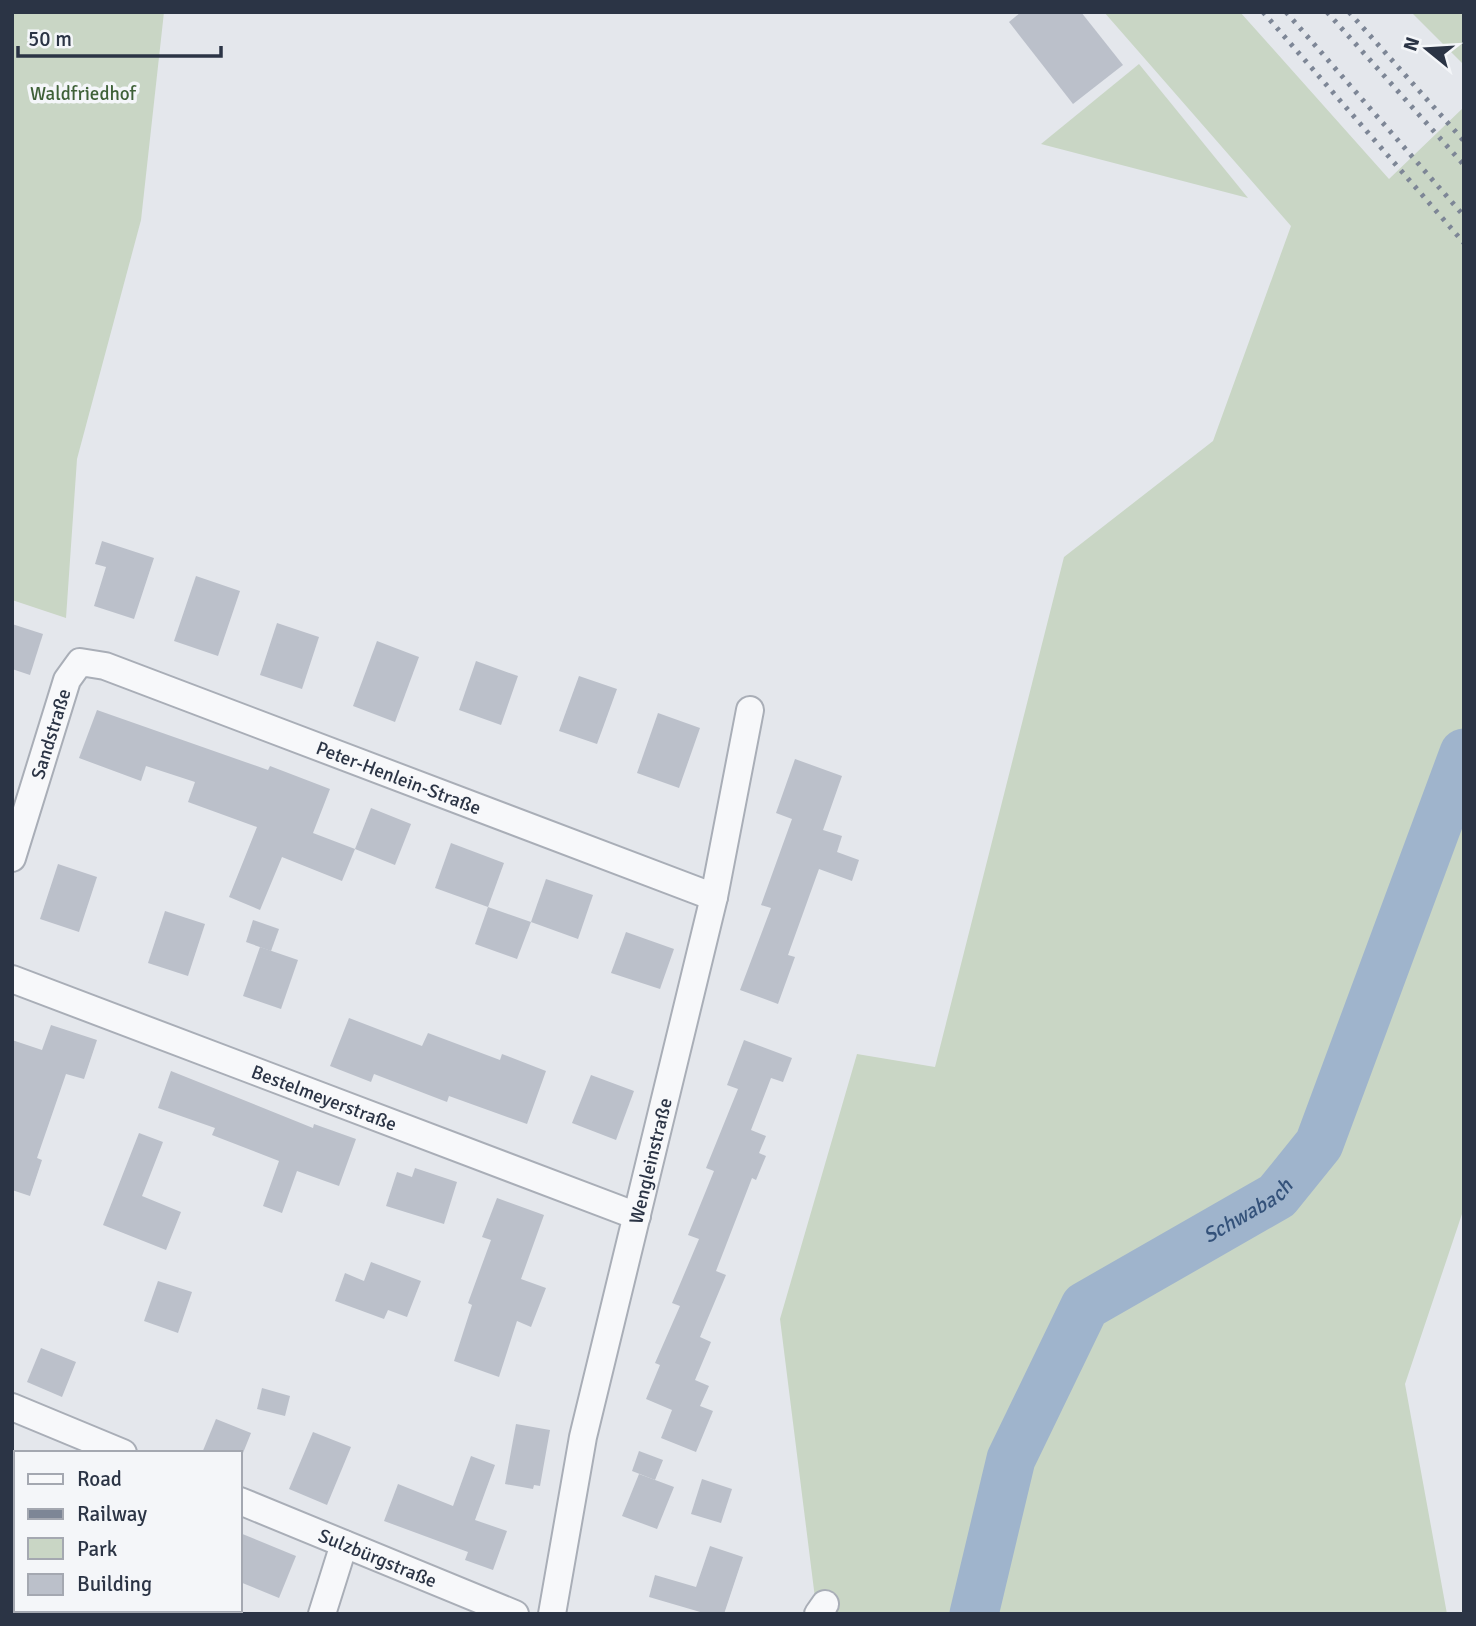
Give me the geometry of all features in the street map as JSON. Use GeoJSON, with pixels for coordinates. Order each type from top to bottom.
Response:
{"type":"FeatureCollection","features":[{"type":"Feature","properties":{"kind":"street","name":"Sandstraße"},"geometry":{"type":"LineString","coordinates":[[12,858],[20,807],[67,680],[80,662]]}},
{"type":"Feature","properties":{"kind":"street","name":"Peter-Henlein-Straße"},"geometry":{"type":"LineString","coordinates":[[80,662],[105,666],[714,897]]}},
{"type":"Feature","properties":{"kind":"street","name":"Wengleinstraße"},"geometry":{"type":"LineString","coordinates":[[552,1614],[583,1437],[714,897],[750,710]]}},
{"type":"Feature","properties":{"kind":"street","name":"Bestelmeyerstraße"},"geometry":{"type":"LineString","coordinates":[[12,979],[637,1216]]}},
{"type":"Feature","properties":{"kind":"street"},"geometry":{"type":"LineString","coordinates":[[12,1407],[118,1451]]}},
{"type":"Feature","properties":{"kind":"street","name":"Sulzbürgstraße"},"geometry":{"type":"LineString","coordinates":[[242,1502],[515,1614]]}},
{"type":"Feature","properties":{"kind":"street"},"geometry":{"type":"LineString","coordinates":[[322,1614],[344,1544]]}},
{"type":"Feature","properties":{"kind":"green space","name":"Waldfriedhof"},"geometry":{"type":"Polygon","coordinates":[[[12,12],[164,12],[141,220],[77,459],[66,618],[12,600],[12,12]]]}},
{"type":"Feature","properties":{"kind":"green space"},"geometry":{"type":"Polygon","coordinates":[[[1104,12],[1240,12],[1389,179],[1464,107],[1464,1208],[1405,1384],[1447,1614],[817,1614],[780,1319],[857,1054],[935,1067],[1064,557],[1213,441],[1291,226],[1104,12]]]}},
{"type":"Feature","properties":{"kind":"green space"},"geometry":{"type":"Polygon","coordinates":[[[1411,12],[1464,12],[1464,65],[1411,12]]]}},
{"type":"Feature","properties":{"kind":"green space"},"geometry":{"type":"Polygon","coordinates":[[[1139,64],[1248,198],[1041,144],[1139,64]]]}},
{"type":"Feature","properties":{"kind":"building"},"geometry":{"type":"Polygon","coordinates":[[[1021,12],[1081,12],[1123,65],[1073,104],[1009,22],[1021,12]]]}},
{"type":"Feature","properties":{"kind":"building"},"geometry":{"type":"Polygon","coordinates":[[[102,541],[154,558],[134,619],[94,606],[106,567],[95,564],[102,541]]]}},
{"type":"Feature","properties":{"kind":"building"},"geometry":{"type":"Polygon","coordinates":[[[196,576],[240,591],[218,656],[174,641],[196,576]]]}},
{"type":"Feature","properties":{"kind":"building"},"geometry":{"type":"Polygon","coordinates":[[[277,623],[319,637],[302,689],[260,675],[277,623]]]}},
{"type":"Feature","properties":{"kind":"building"},"geometry":{"type":"Polygon","coordinates":[[[12,624],[43,634],[30,675],[12,669],[12,624]]]}},
{"type":"Feature","properties":{"kind":"building"},"geometry":{"type":"Polygon","coordinates":[[[377,641],[419,657],[395,722],[353,706],[377,641]]]}},
{"type":"Feature","properties":{"kind":"building"},"geometry":{"type":"Polygon","coordinates":[[[476,661],[518,676],[501,725],[459,710],[476,661]]]}},
{"type":"Feature","properties":{"kind":"building"},"geometry":{"type":"Polygon","coordinates":[[[579,676],[617,689],[597,744],[559,731],[579,676]]]}},
{"type":"Feature","properties":{"kind":"building"},"geometry":{"type":"Polygon","coordinates":[[[97,710],[268,770],[270,766],[330,789],[313,833],[355,849],[342,881],[282,857],[260,910],[229,897],[257,827],[188,802],[195,782],[146,766],[141,781],[79,758],[97,710]]]}},
{"type":"Feature","properties":{"kind":"building"},"geometry":{"type":"Polygon","coordinates":[[[658,713],[700,728],[679,788],[637,773],[658,713]]]}},
{"type":"Feature","properties":{"kind":"building"},"geometry":{"type":"Polygon","coordinates":[[[795,759],[842,776],[823,830],[842,836],[837,852],[859,860],[852,881],[819,869],[788,955],[795,957],[778,1004],[740,990],[771,908],[761,905],[792,819],[776,813],[795,759]]]}},
{"type":"Feature","properties":{"kind":"building"},"geometry":{"type":"Polygon","coordinates":[[[371,808],[411,824],[395,865],[355,849],[371,808]]]}},
{"type":"Feature","properties":{"kind":"building"},"geometry":{"type":"Polygon","coordinates":[[[451,843],[504,863],[488,907],[435,888],[451,843]]]}},
{"type":"Feature","properties":{"kind":"building"},"geometry":{"type":"Polygon","coordinates":[[[58,864],[97,877],[79,932],[40,919],[58,864]]]}},
{"type":"Feature","properties":{"kind":"building"},"geometry":{"type":"Polygon","coordinates":[[[546,879],[593,895],[578,939],[531,922],[546,879]]]}},
{"type":"Feature","properties":{"kind":"building"},"geometry":{"type":"Polygon","coordinates":[[[488,907],[531,922],[517,959],[475,944],[488,907]]]}},
{"type":"Feature","properties":{"kind":"building"},"geometry":{"type":"Polygon","coordinates":[[[165,911],[205,924],[188,976],[148,963],[165,911]]]}},
{"type":"Feature","properties":{"kind":"building"},"geometry":{"type":"Polygon","coordinates":[[[253,920],[279,929],[271,951],[246,942],[253,920]]]}},
{"type":"Feature","properties":{"kind":"building"},"geometry":{"type":"Polygon","coordinates":[[[626,932],[674,949],[660,989],[611,973],[626,932]]]}},
{"type":"Feature","properties":{"kind":"building"},"geometry":{"type":"Polygon","coordinates":[[[260,947],[298,960],[281,1009],[243,996],[260,947]]]}},
{"type":"Feature","properties":{"kind":"building"},"geometry":{"type":"Polygon","coordinates":[[[349,1018],[422,1046],[428,1033],[500,1060],[502,1054],[546,1071],[527,1124],[449,1096],[447,1102],[374,1074],[371,1082],[330,1066],[349,1018]]]}},
{"type":"Feature","properties":{"kind":"building"},"geometry":{"type":"Polygon","coordinates":[[[51,1025],[97,1040],[84,1079],[66,1074],[37,1158],[42,1160],[30,1196],[12,1190],[12,1040],[42,1050],[51,1025]]]}},
{"type":"Feature","properties":{"kind":"building"},"geometry":{"type":"Polygon","coordinates":[[[744,1040],[792,1058],[783,1082],[771,1078],[751,1130],[766,1136],[759,1153],[766,1156],[756,1180],[752,1178],[716,1271],[726,1275],[700,1337],[711,1342],[695,1380],[709,1386],[700,1406],[713,1411],[696,1452],[661,1438],[672,1410],[646,1399],[660,1365],[655,1363],[680,1306],[672,1303],[699,1239],[688,1235],[714,1171],[706,1168],[738,1089],[727,1085],[744,1040]]]}},
{"type":"Feature","properties":{"kind":"building"},"geometry":{"type":"Polygon","coordinates":[[[171,1071],[313,1128],[314,1124],[356,1139],[339,1186],[297,1171],[282,1213],[263,1206],[279,1161],[212,1135],[215,1128],[158,1108],[171,1071]]]}},
{"type":"Feature","properties":{"kind":"building"},"geometry":{"type":"Polygon","coordinates":[[[591,1075],[634,1091],[616,1140],[572,1123],[591,1075]]]}},
{"type":"Feature","properties":{"kind":"building"},"geometry":{"type":"Polygon","coordinates":[[[139,1133],[163,1142],[142,1196],[181,1212],[166,1250],[103,1225],[139,1133]]]}},
{"type":"Feature","properties":{"kind":"building"},"geometry":{"type":"Polygon","coordinates":[[[415,1168],[457,1182],[444,1224],[386,1206],[397,1172],[412,1177],[415,1168]]]}},
{"type":"Feature","properties":{"kind":"building"},"geometry":{"type":"Polygon","coordinates":[[[497,1198],[544,1215],[521,1279],[546,1288],[531,1327],[517,1321],[499,1377],[454,1361],[472,1305],[468,1303],[491,1240],[482,1237],[497,1198]]]}},
{"type":"Feature","properties":{"kind":"building"},"geometry":{"type":"Polygon","coordinates":[[[371,1262],[421,1281],[407,1317],[388,1310],[384,1319],[335,1301],[345,1273],[364,1281],[371,1262]]]}},
{"type":"Feature","properties":{"kind":"building"},"geometry":{"type":"Polygon","coordinates":[[[158,1281],[192,1292],[178,1333],[144,1321],[158,1281]]]}},
{"type":"Feature","properties":{"kind":"building"},"geometry":{"type":"Polygon","coordinates":[[[41,1348],[76,1362],[62,1397],[27,1382],[41,1348]]]}},
{"type":"Feature","properties":{"kind":"building"},"geometry":{"type":"Polygon","coordinates":[[[262,1388],[290,1396],[285,1416],[257,1409],[262,1388]]]}},
{"type":"Feature","properties":{"kind":"building"},"geometry":{"type":"Polygon","coordinates":[[[216,1419],[251,1433],[243,1453],[203,1451],[216,1419]]]}},
{"type":"Feature","properties":{"kind":"building"},"geometry":{"type":"Polygon","coordinates":[[[516,1424],[550,1430],[540,1486],[534,1485],[533,1489],[505,1484],[516,1424]]]}},
{"type":"Feature","properties":{"kind":"building"},"geometry":{"type":"Polygon","coordinates":[[[313,1432],[351,1447],[327,1505],[289,1489],[313,1432]]]}},
{"type":"Feature","properties":{"kind":"building"},"geometry":{"type":"Polygon","coordinates":[[[639,1451],[663,1460],[655,1480],[632,1471],[639,1451]]]}},
{"type":"Feature","properties":{"kind":"building"},"geometry":{"type":"Polygon","coordinates":[[[471,1456],[495,1465],[475,1520],[507,1531],[493,1570],[465,1560],[468,1552],[384,1521],[398,1484],[453,1506],[471,1456]]]}},
{"type":"Feature","properties":{"kind":"building"},"geometry":{"type":"Polygon","coordinates":[[[639,1474],[674,1487],[657,1529],[622,1516],[639,1474]]]}},
{"type":"Feature","properties":{"kind":"building"},"geometry":{"type":"Polygon","coordinates":[[[702,1479],[732,1489],[721,1523],[691,1514],[702,1479]]]}},
{"type":"Feature","properties":{"kind":"building"},"geometry":{"type":"Polygon","coordinates":[[[242,1534],[296,1556],[279,1598],[242,1583],[242,1534]]]}},
{"type":"Feature","properties":{"kind":"building"},"geometry":{"type":"Polygon","coordinates":[[[710,1546],[743,1557],[724,1614],[707,1614],[649,1597],[655,1575],[696,1587],[710,1546]]]}},
{"type":"Feature","properties":{"kind":"waterway","name":"Schwabach"},"geometry":{"type":"LineString","coordinates":[[974,1614],[1011,1459],[1085,1306],[1277,1196],[1319,1144],[1464,753]]}},
{"type":"Feature","properties":{"kind":"railway"},"geometry":{"type":"LineString","coordinates":[[1263,12],[1464,243]]}},
{"type":"Feature","properties":{"kind":"railway"},"geometry":{"type":"LineString","coordinates":[[1286,12],[1464,216]]}},
{"type":"Feature","properties":{"kind":"railway"},"geometry":{"type":"LineString","coordinates":[[1327,12],[1464,165]]}},
{"type":"Feature","properties":{"kind":"railway"},"geometry":{"type":"LineString","coordinates":[[1349,12],[1464,141]]}}]}
